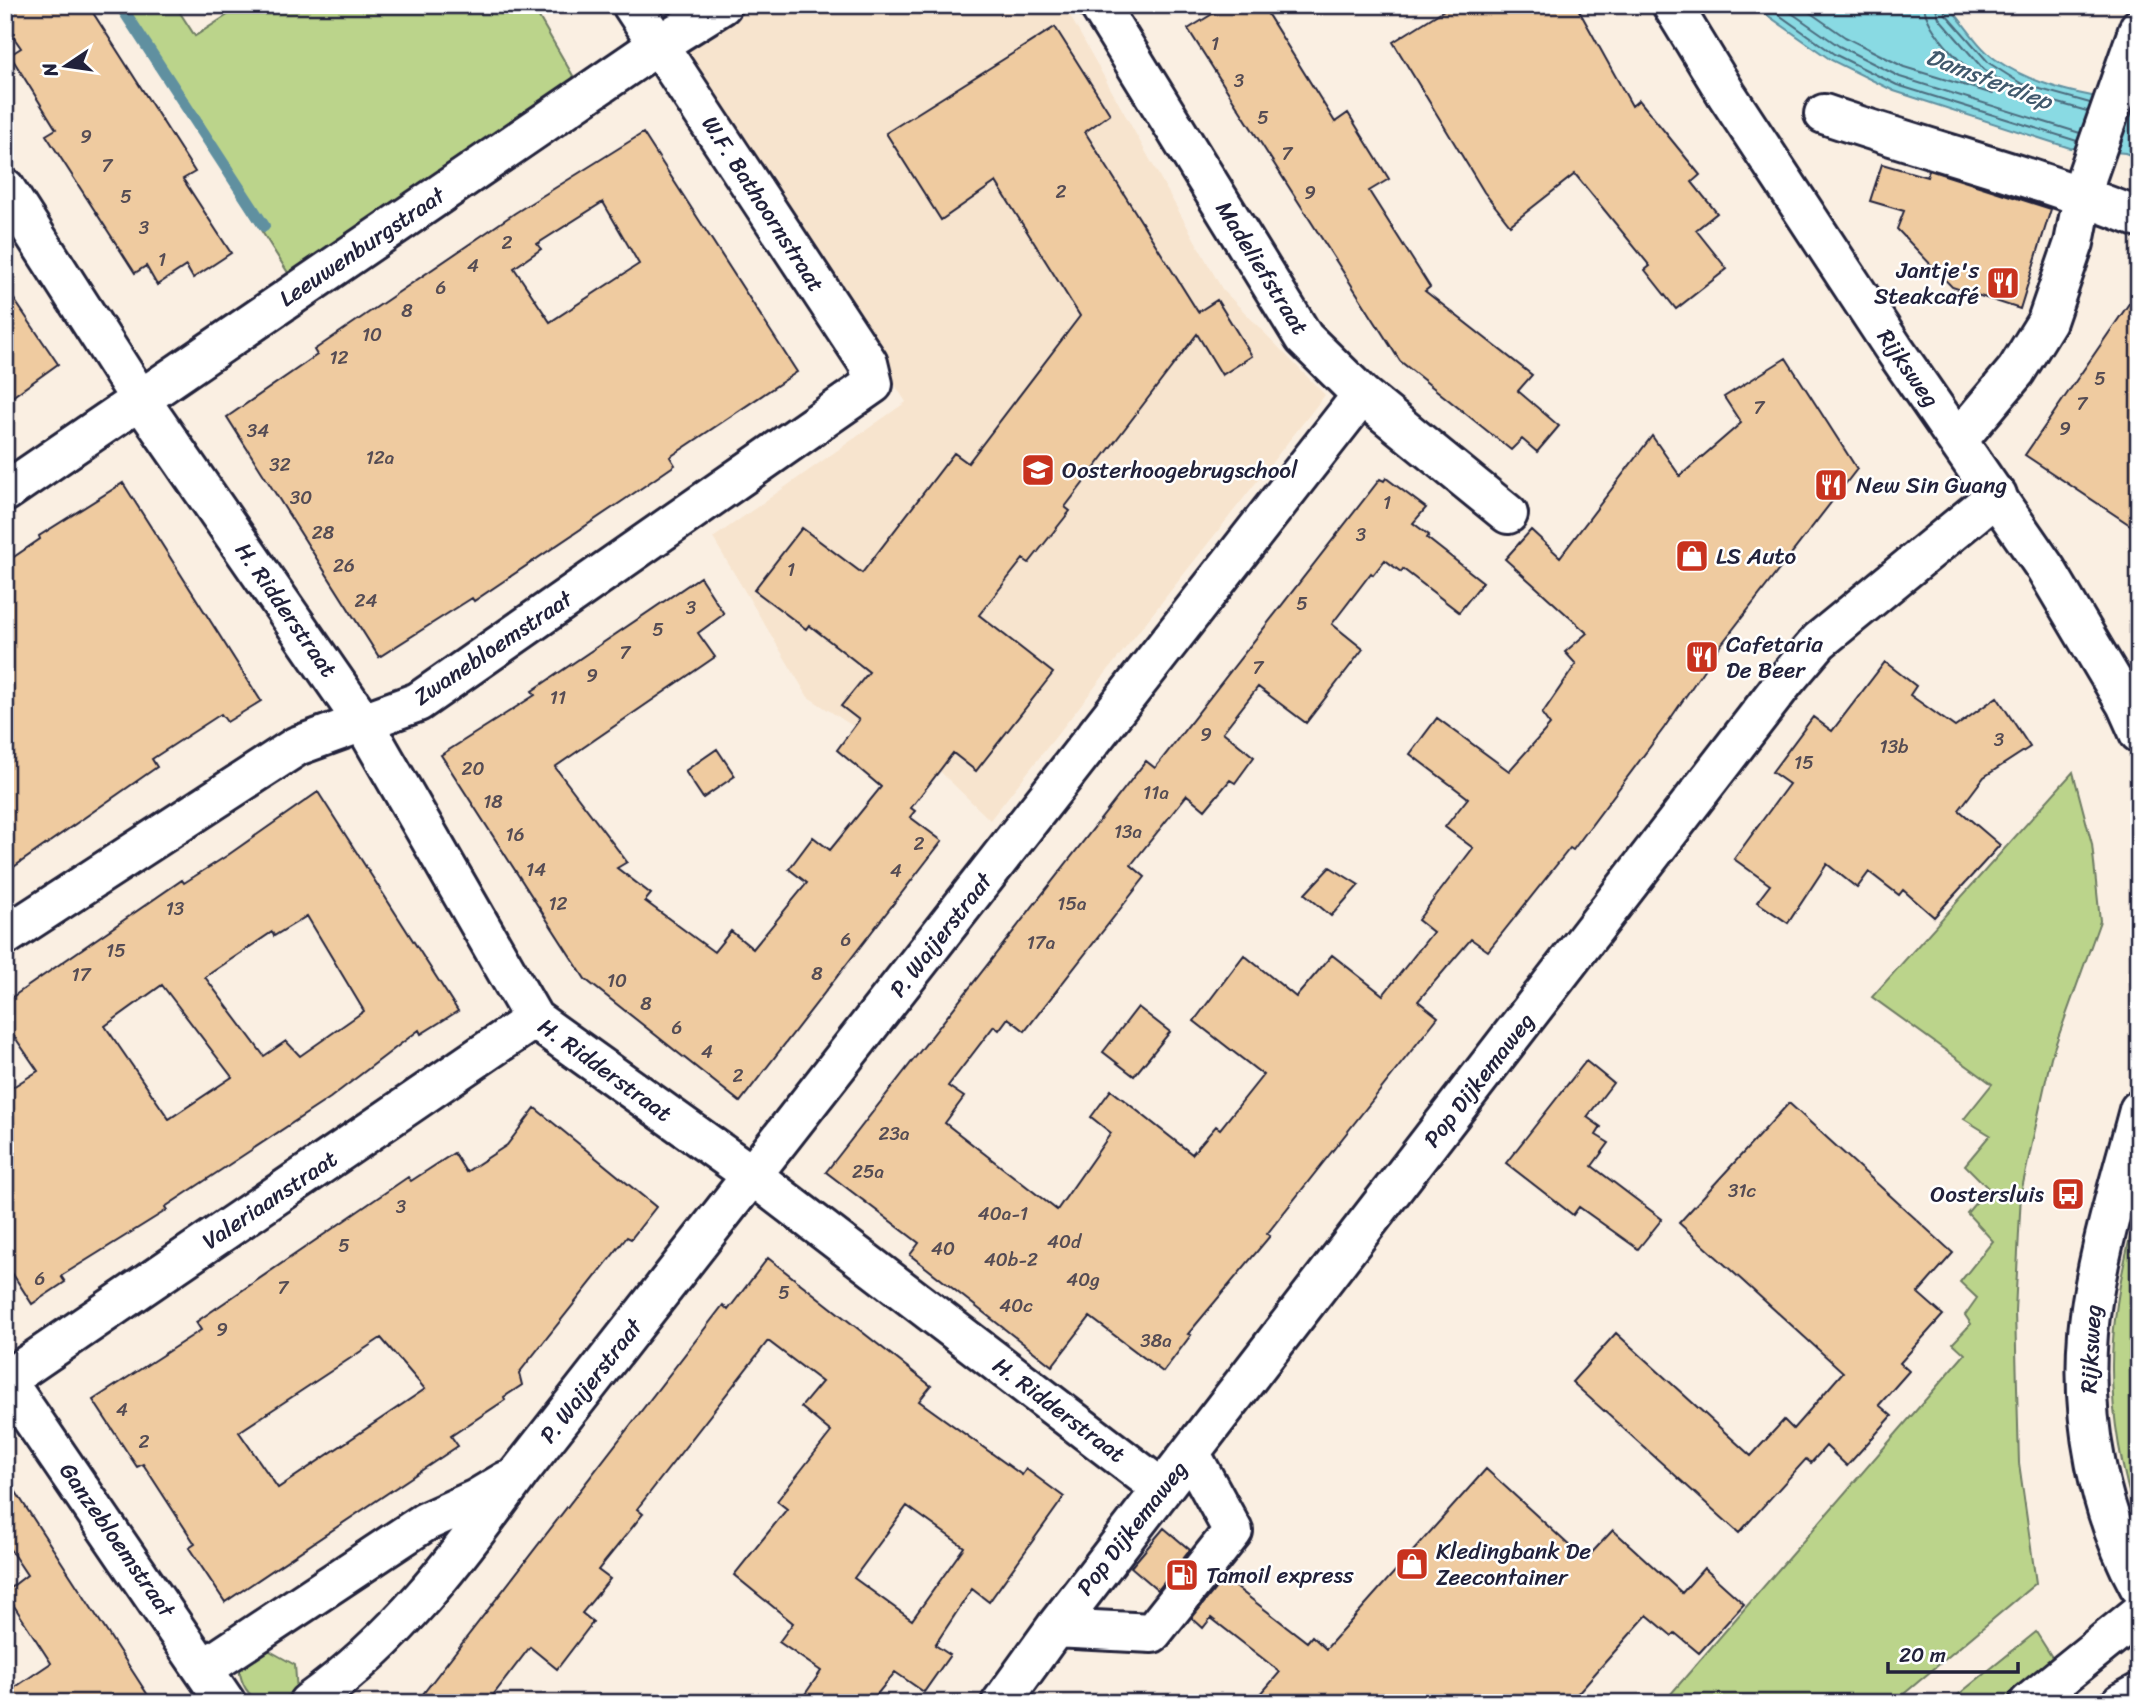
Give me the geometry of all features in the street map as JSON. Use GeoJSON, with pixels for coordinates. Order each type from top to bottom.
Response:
{"type":"FeatureCollection","features":[{"type":"Feature","properties":{"kind":"street","name":"W.F. Bathoornstraat"},"geometry":{"type":"LineString","coordinates":[[632,5],[868,363]]}},
{"type":"Feature","properties":{"kind":"street","name":"Leeuwenburgstraat"},"geometry":{"type":"LineString","coordinates":[[5,492],[658,45],[722,5]]}},
{"type":"Feature","properties":{"kind":"street","name":"Madeliefstraat"},"geometry":{"type":"LineString","coordinates":[[1099,5],[1304,338],[1362,395],[1508,513]]}},
{"type":"Feature","properties":{"kind":"street","name":"Rijksweg"},"geometry":{"type":"LineString","coordinates":[[1672,5],[1734,107],[1894,349],[1997,495],[2087,636],[2126,704],[2139,733]]}},
{"type":"Feature","properties":{"kind":"street"},"geometry":{"type":"LineString","coordinates":[[1958,440],[2016,371],[2047,321],[2074,243],[2085,185],[2139,28]]}},
{"type":"Feature","properties":{"kind":"street"},"geometry":{"type":"LineString","coordinates":[[1824,114],[1905,142],[2085,185],[2139,218]]}},
{"type":"Feature","properties":{"kind":"street","name":"H. Ridderstraat"},"geometry":{"type":"LineString","coordinates":[[5,188],[140,399],[363,722],[534,1019],[752,1176],[1162,1489]]}},
{"type":"Feature","properties":{"kind":"street","name":"Zwanebloemstraat"},"geometry":{"type":"LineString","coordinates":[[5,936],[297,746],[418,702],[873,384],[868,363]]}},
{"type":"Feature","properties":{"kind":"street","name":"P. Waijerstraat"},"geometry":{"type":"LineString","coordinates":[[308,1703],[345,1674],[444,1576],[519,1473],[1362,395]]}},
{"type":"Feature","properties":{"kind":"street","name":"Pop Dijkemaweg"},"geometry":{"type":"LineString","coordinates":[[1001,1703],[1162,1489],[1819,641],[1997,495]]}},
{"type":"Feature","properties":{"kind":"street","name":"Valeriaanstraat"},"geometry":{"type":"LineString","coordinates":[[6,1379],[534,1019]]}},
{"type":"Feature","properties":{"kind":"street","name":"Rijksweg"},"geometry":{"type":"LineString","coordinates":[[2139,1110],[2097,1277],[2088,1334],[2087,1390],[2091,1439],[2101,1486],[2115,1533],[2139,1586]]}},
{"type":"Feature","properties":{"kind":"street","name":"Ganzebloemstraat"},"geometry":{"type":"LineString","coordinates":[[6,1379],[205,1668],[226,1703]]}},
{"type":"Feature","properties":{"kind":"street"},"geometry":{"type":"LineString","coordinates":[[1055,1628],[1152,1633],[1233,1531],[1191,1454]]}},
{"type":"Feature","properties":{"kind":"street","name":"P. Waijerstraat"},"geometry":{"type":"LineString","coordinates":[[205,1668],[425,1522],[476,1499],[519,1473]]}},
{"type":"Feature","properties":{"kind":"street"},"geometry":{"type":"LineString","coordinates":[[2029,1703],[2139,1614]]}},
{"type":"Feature","properties":{"kind":"street"},"geometry":{"type":"LineString","coordinates":[[2121,1703],[2139,1693]]}},
{"type":"Feature","properties":{"kind":"shaded area","name":"Oosterhoogebrugschool"},"geometry":{"type":"Polygon","coordinates":[[[752,5],[1064,5],[1222,289],[1325,395],[990,820],[912,744],[885,747],[808,697],[713,538],[906,402],[775,198],[677,57],[752,5]]]}},
{"type":"Feature","properties":{"kind":"green space"},"geometry":{"type":"Polygon","coordinates":[[[118,5],[175,5],[195,36],[243,5],[532,5],[576,81],[292,279],[118,5]]]}},
{"type":"Feature","properties":{"kind":"green space"},"geometry":{"type":"Polygon","coordinates":[[[2073,772],[2092,844],[2100,921],[2051,1057],[2021,1193],[2015,1311],[2019,1463],[2036,1583],[1893,1703],[1663,1703],[1965,1354],[1953,1343],[1971,1324],[1965,1315],[1977,1298],[1960,1282],[1993,1241],[1967,1213],[1988,1188],[1965,1165],[1990,1135],[1964,1119],[1992,1084],[1872,997],[2073,772]]]}},
{"type":"Feature","properties":{"kind":"green space"},"geometry":{"type":"Polygon","coordinates":[[[2139,1203],[2139,1527],[2118,1442],[2112,1365],[2119,1288],[2139,1203]]]}},
{"type":"Feature","properties":{"kind":"green space"},"geometry":{"type":"Polygon","coordinates":[[[2036,1632],[2055,1662],[2005,1703],[1948,1703],[2036,1632]]]}},
{"type":"Feature","properties":{"kind":"green space"},"geometry":{"type":"Polygon","coordinates":[[[259,1645],[295,1665],[297,1692],[267,1701],[252,1696],[246,1689],[239,1668],[259,1645]]]}},
{"type":"Feature","properties":{"kind":"water","name":"Damsterdiep"},"geometry":{"type":"Polygon","coordinates":[[[1753,5],[1948,5],[1982,47],[2011,69],[2064,90],[2139,105],[2139,158],[2125,153],[2070,148],[1894,91],[1831,60],[1753,5]]]}},
{"type":"Feature","properties":{"kind":"building"},"geometry":{"type":"Polygon","coordinates":[[[5,5],[88,5],[195,172],[183,179],[231,253],[193,278],[186,266],[157,285],[146,266],[135,273],[46,135],[56,129],[10,55],[21,48],[5,25],[5,5]]]}},
{"type":"Feature","properties":{"kind":"building"},"geometry":{"type":"Polygon","coordinates":[[[1227,5],[1262,5],[1335,122],[1348,113],[1389,179],[1369,191],[1430,287],[1425,291],[1532,375],[1518,391],[1559,426],[1537,452],[1522,439],[1511,450],[1400,361],[1188,29],[1227,5]]]}},
{"type":"Feature","properties":{"kind":"building"},"geometry":{"type":"Polygon","coordinates":[[[1452,5],[1576,5],[1632,106],[1639,100],[1700,175],[1692,182],[1717,213],[1696,230],[1727,269],[1676,309],[1645,270],[1650,266],[1575,174],[1510,225],[1484,192],[1393,42],[1452,5]]]}},
{"type":"Feature","properties":{"kind":"building"},"geometry":{"type":"Polygon","coordinates":[[[1055,27],[1110,114],[1085,132],[1198,312],[1217,300],[1252,356],[1222,375],[1197,334],[1065,507],[1070,511],[1029,563],[1023,559],[979,615],[1053,673],[976,771],[953,753],[911,808],[915,811],[910,817],[942,841],[740,1102],[585,979],[441,755],[535,695],[532,691],[700,577],[724,614],[698,633],[715,657],[555,767],[627,862],[617,868],[651,894],[645,901],[714,952],[731,931],[753,949],[807,883],[789,869],[813,837],[830,850],[881,787],[837,750],[859,720],[841,706],[869,672],[809,625],[806,629],[754,590],[802,528],[862,573],[954,453],[968,463],[1080,316],[996,182],[941,220],[886,133],[1055,27]]]}},
{"type":"Feature","properties":{"kind":"building"},"geometry":{"type":"Polygon","coordinates":[[[643,133],[797,372],[670,457],[675,465],[624,500],[474,601],[472,598],[379,657],[227,417],[317,355],[314,350],[515,213],[643,133]],[[603,202],[537,244],[541,249],[514,268],[550,322],[639,264],[603,202]]]}},
{"type":"Feature","properties":{"kind":"building"},"geometry":{"type":"Polygon","coordinates":[[[1882,164],[1927,177],[1929,170],[2051,209],[2020,309],[1952,287],[1897,229],[1904,211],[1870,201],[1882,164]]]}},
{"type":"Feature","properties":{"kind":"building"},"geometry":{"type":"Polygon","coordinates":[[[5,286],[58,364],[5,402],[5,286]]]}},
{"type":"Feature","properties":{"kind":"building"},"geometry":{"type":"Polygon","coordinates":[[[2139,289],[2139,531],[2025,455],[2139,289]]]}},
{"type":"Feature","properties":{"kind":"building"},"geometry":{"type":"Polygon","coordinates":[[[1786,358],[1857,469],[1720,646],[1664,728],[1573,850],[1570,848],[1488,951],[1471,939],[1418,1001],[1438,1017],[1267,1234],[1270,1236],[1188,1334],[1191,1335],[1163,1372],[1090,1317],[1052,1366],[910,1255],[919,1243],[826,1172],[1146,761],[1155,768],[1380,479],[1384,481],[1386,478],[1426,508],[1413,523],[1429,535],[1427,538],[1483,582],[1459,612],[1403,569],[1401,572],[1385,560],[1373,575],[1371,573],[1332,624],[1363,649],[1306,723],[1258,687],[1223,732],[1254,757],[1235,783],[1230,780],[1205,810],[1187,795],[1131,865],[1145,877],[1025,1031],[1008,1018],[999,1030],[994,1026],[948,1086],[964,1097],[945,1123],[1057,1210],[1111,1133],[1091,1117],[1111,1090],[1192,1154],[1216,1126],[1220,1129],[1263,1075],[1194,1021],[1244,955],[1296,997],[1332,955],[1383,995],[1433,932],[1418,920],[1473,848],[1445,827],[1468,798],[1410,754],[1437,718],[1509,771],[1550,725],[1542,714],[1576,664],[1565,652],[1587,633],[1505,559],[1531,530],[1560,557],[1652,436],[1680,476],[1741,423],[1724,397],[1786,358]]]}},
{"type":"Feature","properties":{"kind":"building"},"geometry":{"type":"Polygon","coordinates":[[[123,483],[261,701],[227,722],[221,714],[152,759],[157,767],[5,873],[5,563],[40,539],[39,536],[123,483]]]}},
{"type":"Feature","properties":{"kind":"building"},"geometry":{"type":"Polygon","coordinates":[[[1885,662],[1916,686],[1910,695],[1955,727],[1997,697],[2030,747],[1984,777],[1959,810],[2000,845],[1934,917],[1903,890],[1899,895],[1869,872],[1857,888],[1827,864],[1788,923],[1757,902],[1770,885],[1734,859],[1789,784],[1772,772],[1813,717],[1832,731],[1885,662]]]}},
{"type":"Feature","properties":{"kind":"building"},"geometry":{"type":"Polygon","coordinates":[[[717,749],[735,776],[703,798],[685,771],[717,749]]]}},
{"type":"Feature","properties":{"kind":"building"},"geometry":{"type":"Polygon","coordinates":[[[318,792],[458,1011],[421,1034],[419,1030],[330,1098],[165,1207],[167,1210],[61,1276],[65,1282],[32,1304],[5,1262],[5,1092],[38,1071],[5,1023],[5,1002],[182,880],[184,883],[318,792]],[[307,916],[274,936],[272,932],[205,977],[264,1056],[286,1041],[300,1056],[364,1011],[307,916]],[[162,985],[105,1026],[169,1119],[232,1077],[162,985]]]}},
{"type":"Feature","properties":{"kind":"building"},"geometry":{"type":"Polygon","coordinates":[[[1330,867],[1359,885],[1331,916],[1305,894],[1330,867]]]}},
{"type":"Feature","properties":{"kind":"building"},"geometry":{"type":"Polygon","coordinates":[[[1138,1007],[1170,1032],[1134,1076],[1103,1052],[1138,1007]]]}},
{"type":"Feature","properties":{"kind":"building"},"geometry":{"type":"Polygon","coordinates":[[[1586,1061],[1613,1083],[1587,1117],[1601,1127],[1596,1135],[1609,1143],[1592,1166],[1662,1219],[1638,1249],[1579,1207],[1573,1215],[1506,1163],[1586,1061]]]}},
{"type":"Feature","properties":{"kind":"building"},"geometry":{"type":"Polygon","coordinates":[[[1789,1103],[1953,1253],[1918,1293],[1943,1315],[1900,1363],[1909,1371],[1879,1405],[1892,1416],[1847,1466],[1826,1446],[1811,1463],[1806,1459],[1739,1533],[1572,1382],[1616,1333],[1751,1456],[1784,1420],[1793,1429],[1843,1372],[1679,1223],[1789,1103]]]}},
{"type":"Feature","properties":{"kind":"building"},"geometry":{"type":"Polygon","coordinates":[[[535,1108],[656,1207],[631,1239],[627,1237],[519,1373],[522,1385],[504,1397],[505,1400],[451,1436],[458,1446],[225,1602],[189,1548],[195,1544],[143,1464],[137,1467],[93,1400],[201,1330],[196,1322],[408,1177],[411,1181],[454,1153],[466,1172],[507,1145],[535,1108]],[[381,1338],[239,1432],[278,1488],[425,1389],[381,1338]]]}},
{"type":"Feature","properties":{"kind":"building"},"geometry":{"type":"Polygon","coordinates":[[[768,1258],[931,1386],[919,1401],[1022,1475],[1026,1469],[1064,1497],[989,1602],[972,1589],[935,1645],[950,1655],[924,1692],[895,1672],[870,1703],[799,1703],[821,1671],[779,1642],[793,1623],[734,1575],[787,1509],[777,1501],[831,1432],[801,1407],[822,1382],[768,1341],[637,1509],[643,1514],[598,1570],[610,1579],[582,1613],[593,1622],[557,1669],[530,1647],[487,1703],[416,1703],[723,1305],[728,1310],[768,1258]],[[907,1506],[854,1578],[912,1620],[964,1547],[907,1506]]]}},
{"type":"Feature","properties":{"kind":"building"},"geometry":{"type":"Polygon","coordinates":[[[1486,1469],[1585,1560],[1613,1530],[1682,1593],[1704,1568],[1744,1604],[1699,1653],[1675,1633],[1672,1636],[1647,1615],[1569,1703],[1253,1703],[1280,1672],[1211,1618],[1203,1628],[1192,1618],[1224,1578],[1307,1642],[1312,1636],[1326,1649],[1486,1469]]]}},
{"type":"Feature","properties":{"kind":"building"},"geometry":{"type":"Polygon","coordinates":[[[5,1475],[153,1703],[5,1703],[5,1694],[51,1663],[5,1592],[27,1575],[5,1542],[5,1475]]]}},
{"type":"Feature","properties":{"kind":"building"},"geometry":{"type":"Polygon","coordinates":[[[1164,1528],[1190,1550],[1158,1590],[1131,1567],[1164,1528]]]}},
{"type":"Feature","properties":{"kind":"waterway"},"geometry":{"type":"LineString","coordinates":[[120,5],[264,226]]}},
{"type":"Feature","properties":{"kind":"place","name":"Jantje's Steakcafé"},"geometry":{"type":"Point","coordinates":[2003,283]}},
{"type":"Feature","properties":{"kind":"place","name":"Oosterhoogebrugschool"},"geometry":{"type":"Point","coordinates":[1038,470]}},
{"type":"Feature","properties":{"kind":"place","name":"New Sin Guang"},"geometry":{"type":"Point","coordinates":[1831,485]}},
{"type":"Feature","properties":{"kind":"place","name":"LS Auto"},"geometry":{"type":"Point","coordinates":[1692,556]}},
{"type":"Feature","properties":{"kind":"place","name":"Cafetaria De Beer"},"geometry":{"type":"Point","coordinates":[1702,657]}},
{"type":"Feature","properties":{"kind":"place","name":"Oostersluis"},"geometry":{"type":"Point","coordinates":[2068,1194]}},
{"type":"Feature","properties":{"kind":"place","name":"Kledingbank De Zeecontainer"},"geometry":{"type":"Point","coordinates":[1412,1564]}},
{"type":"Feature","properties":{"kind":"place","name":"Tamoil express"},"geometry":{"type":"Point","coordinates":[1182,1575]}}]}
